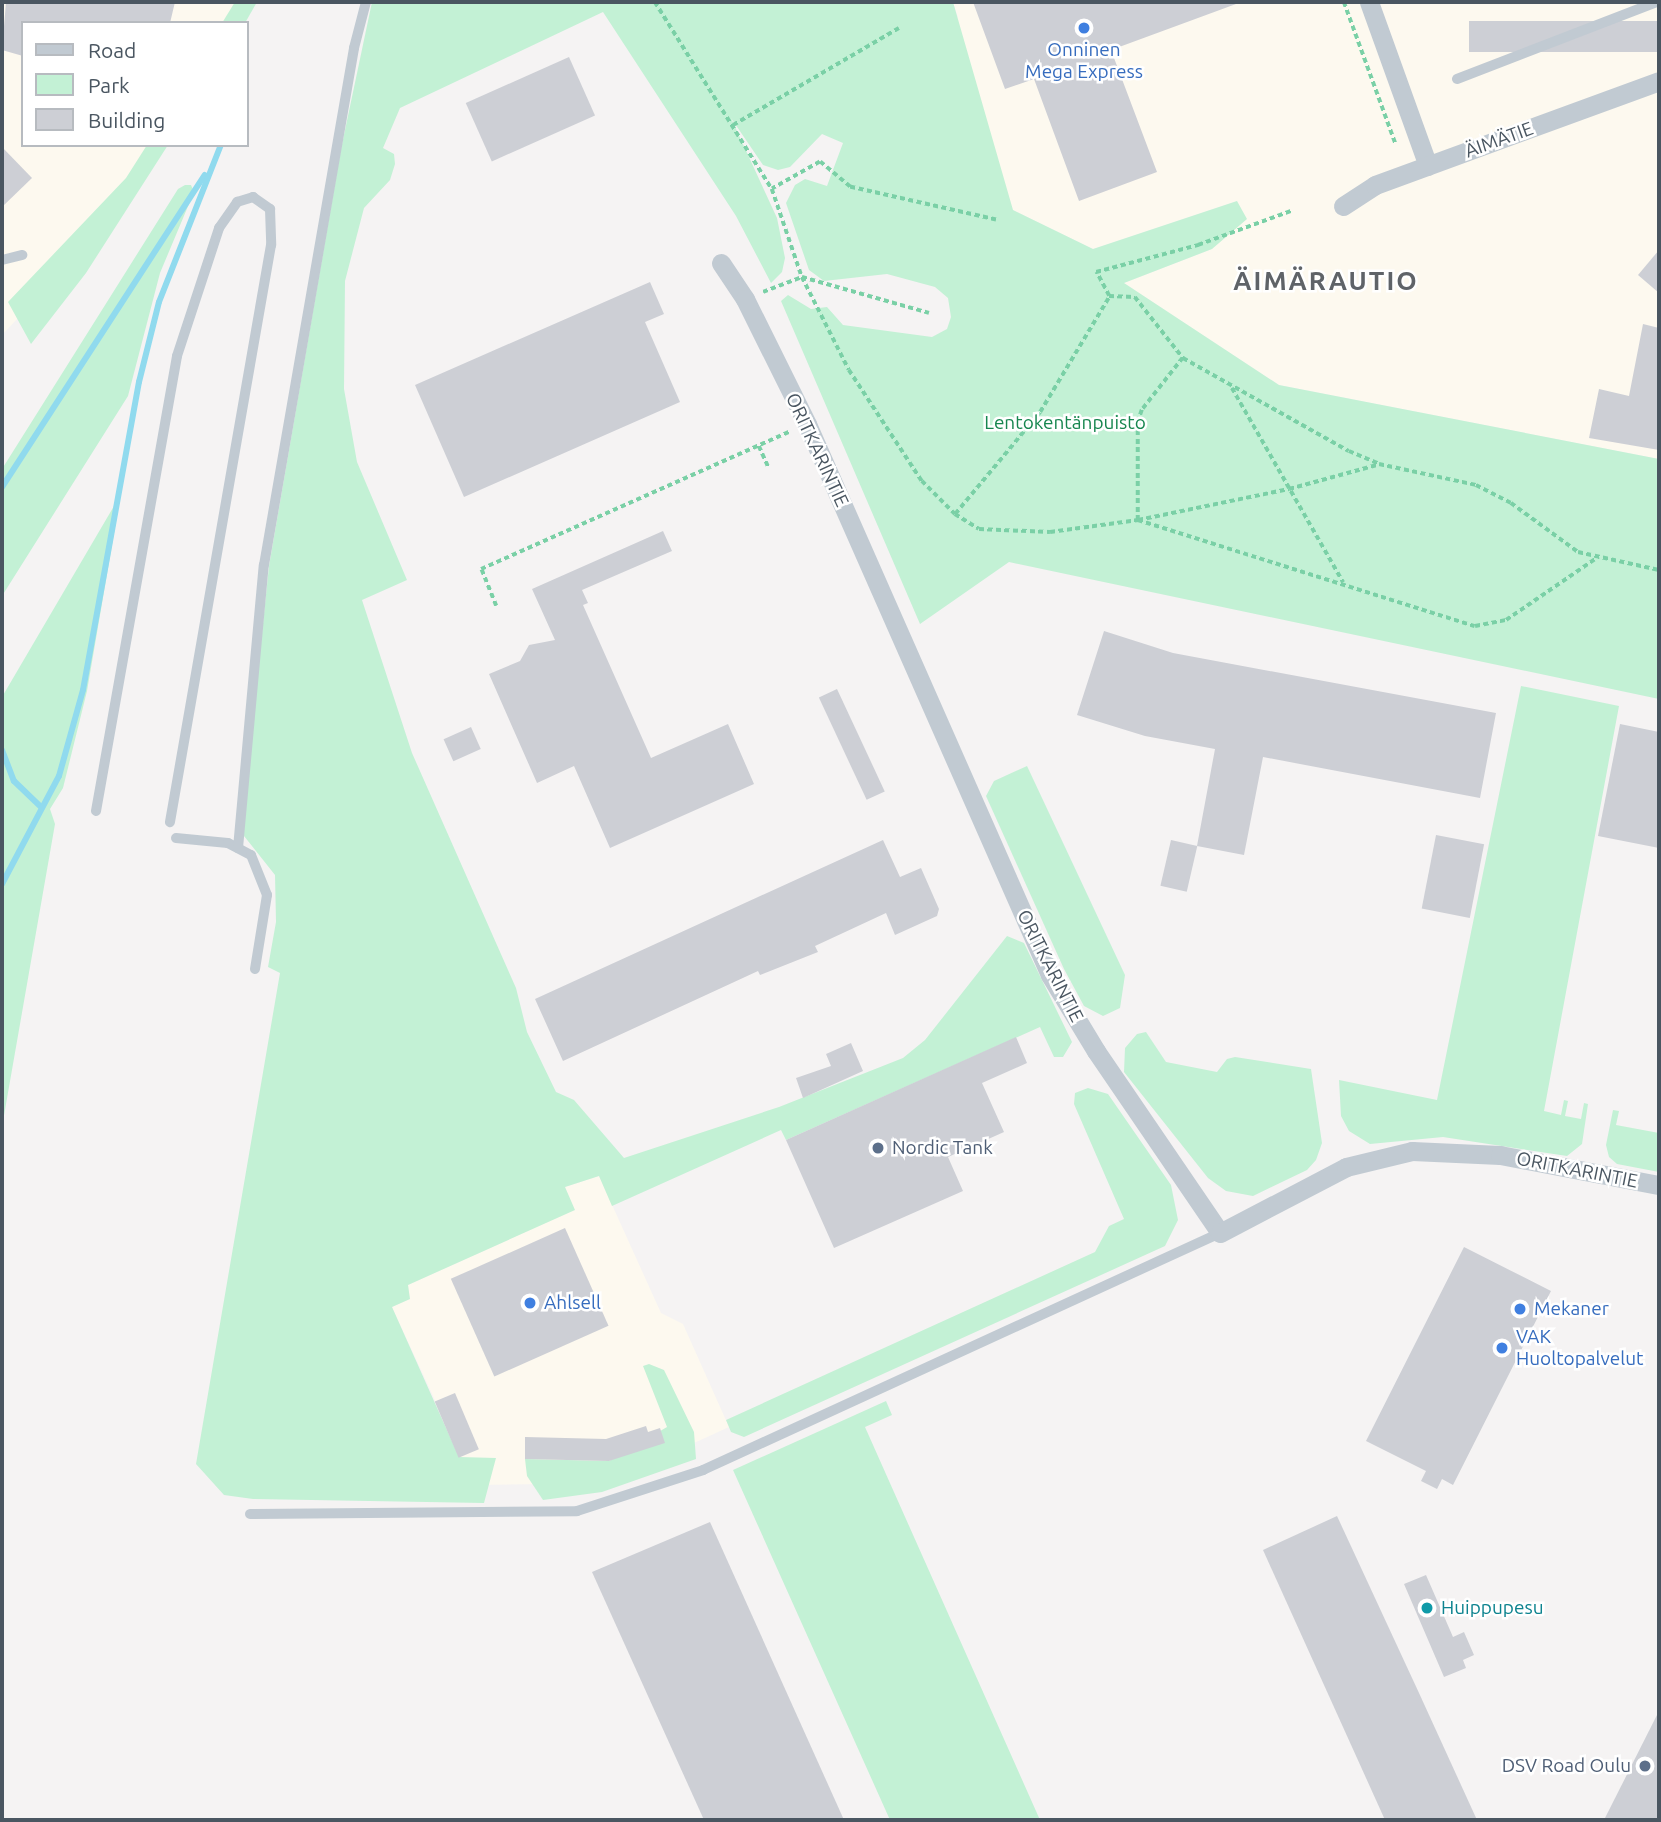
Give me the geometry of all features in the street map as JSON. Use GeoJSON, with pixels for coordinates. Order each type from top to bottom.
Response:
{"type":"FeatureCollection","features":[{"type":"Feature","properties":{"kind":"street"},"geometry":{"type":"LineString","coordinates":[[1369,2],[1428,166]]}},
{"type":"Feature","properties":{"kind":"street","name":"ÄIMÄTIE"},"geometry":{"type":"LineString","coordinates":[[1343,206],[1375,185],[1659,81]]}},
{"type":"Feature","properties":{"kind":"street","name":"ORITKARINTIE"},"geometry":{"type":"LineString","coordinates":[[721,263],[745,299],[807,424],[1050,975],[1096,1051],[1220,1233],[1346,1167],[1412,1151],[1500,1155],[1659,1185]]}},
{"type":"Feature","properties":{"kind":"lane"},"geometry":{"type":"LineString","coordinates":[[238,848],[264,565],[354,48],[366,2]]}},
{"type":"Feature","properties":{"kind":"lane"},"geometry":{"type":"LineString","coordinates":[[1457,79],[1657,2]]}},
{"type":"Feature","properties":{"kind":"lane"},"geometry":{"type":"LineString","coordinates":[[96,811],[177,356],[219,229],[237,202],[253,197],[270,209],[271,245],[170,822]]}},
{"type":"Feature","properties":{"kind":"lane"},"geometry":{"type":"LineString","coordinates":[[2,261],[22,255]]}},
{"type":"Feature","properties":{"kind":"lane"},"geometry":{"type":"LineString","coordinates":[[176,838],[238,848],[251,855],[267,895],[256,969]]}},
{"type":"Feature","properties":{"kind":"lane"},"geometry":{"type":"LineString","coordinates":[[250,1514],[577,1511],[703,1470],[1220,1233]]}},
{"type":"Feature","properties":{"kind":"path"},"geometry":{"type":"LineString","coordinates":[[655,2],[772,189],[802,277],[869,401],[922,481],[955,514],[979,529],[1005,533],[1138,520],[1289,489],[1379,464]]}},
{"type":"Feature","properties":{"kind":"path"},"geometry":{"type":"LineString","coordinates":[[1344,2],[1396,145]]}},
{"type":"Feature","properties":{"kind":"path"},"geometry":{"type":"LineString","coordinates":[[733,125],[899,28]]}},
{"type":"Feature","properties":{"kind":"path"},"geometry":{"type":"LineString","coordinates":[[772,189],[820,162],[850,187],[996,220]]}},
{"type":"Feature","properties":{"kind":"path"},"geometry":{"type":"LineString","coordinates":[[1110,296],[1097,272],[1199,245],[1291,211]]}},
{"type":"Feature","properties":{"kind":"path"},"geometry":{"type":"LineString","coordinates":[[745,299],[802,277],[929,313]]}},
{"type":"Feature","properties":{"kind":"path"},"geometry":{"type":"LineString","coordinates":[[955,514],[1040,412],[1110,296]]}},
{"type":"Feature","properties":{"kind":"path"},"geometry":{"type":"LineString","coordinates":[[1110,296],[1135,297],[1183,358],[1231,387],[1379,464],[1476,485],[1511,503],[1566,545],[1598,556],[1659,570]]}},
{"type":"Feature","properties":{"kind":"path"},"geometry":{"type":"LineString","coordinates":[[1138,520],[1138,422],[1142,410],[1183,358]]}},
{"type":"Feature","properties":{"kind":"path"},"geometry":{"type":"LineString","coordinates":[[1231,387],[1345,584]]}},
{"type":"Feature","properties":{"kind":"path"},"geometry":{"type":"LineString","coordinates":[[496,606],[481,569],[807,424]]}},
{"type":"Feature","properties":{"kind":"path"},"geometry":{"type":"LineString","coordinates":[[759,446],[769,468]]}},
{"type":"Feature","properties":{"kind":"path"},"geometry":{"type":"LineString","coordinates":[[1138,520],[1345,584],[1413,610],[1489,625],[1506,620],[1598,556]]}},
{"type":"Feature","properties":{"kind":"shaded area"},"geometry":{"type":"Polygon","coordinates":[[[2,2],[240,2],[229,21],[21,21],[21,147],[160,147],[133,196],[2,335],[2,2]]]}},
{"type":"Feature","properties":{"kind":"shaded area"},"geometry":{"type":"Polygon","coordinates":[[[953,2],[1659,2],[1659,459],[1279,385],[1124,283],[1212,249],[1237,201],[1093,249],[1013,210],[905,37],[958,17],[953,2]]]}},
{"type":"Feature","properties":{"kind":"shaded area"},"geometry":{"type":"Polygon","coordinates":[[[599,1176],[661,1313],[683,1324],[729,1427],[681,1449],[545,1484],[474,1485],[392,1307],[409,1299],[408,1285],[574,1210],[565,1187],[599,1176]]]}},
{"type":"Feature","properties":{"kind":"green space"},"geometry":{"type":"Polygon","coordinates":[[[235,2],[257,2],[246,21],[223,21],[235,2]]]}},
{"type":"Feature","properties":{"kind":"green space","name":"Lentokentänpuisto"},"geometry":{"type":"Polygon","coordinates":[[[372,2],[953,2],[1013,210],[1093,249],[1237,201],[1247,219],[1212,249],[1124,283],[1279,385],[1659,459],[1659,699],[1009,562],[920,624],[781,301],[788,295],[811,309],[827,307],[843,325],[932,337],[947,329],[951,317],[948,298],[935,287],[887,274],[824,281],[809,270],[786,203],[795,185],[805,179],[827,186],[843,143],[822,134],[790,167],[778,170],[763,165],[731,118],[777,218],[785,258],[782,272],[771,283],[736,216],[603,12],[400,108],[383,148],[394,154],[395,164],[390,180],[364,208],[345,281],[344,389],[357,462],[407,580],[362,600],[412,753],[516,988],[527,1032],[556,1092],[574,1100],[624,1158],[779,1107],[903,1058],[925,1040],[1007,936],[1024,943],[1072,1042],[1063,1057],[1054,1057],[1040,1027],[786,1140],[781,1130],[612,1206],[599,1176],[565,1187],[575,1210],[408,1285],[410,1299],[392,1307],[459,1457],[496,1458],[484,1503],[253,1499],[224,1495],[196,1464],[280,973],[268,967],[276,922],[275,875],[244,836],[242,826],[269,566],[341,149],[372,2]]]}},
{"type":"Feature","properties":{"kind":"green space"},"geometry":{"type":"Polygon","coordinates":[[[146,147],[167,147],[86,273],[31,344],[8,302],[126,178],[146,147]]]}},
{"type":"Feature","properties":{"kind":"green space"},"geometry":{"type":"Polygon","coordinates":[[[191,185],[194,192],[160,273],[128,396],[2,596],[2,469],[178,189],[191,185]]]}},
{"type":"Feature","properties":{"kind":"green space"},"geometry":{"type":"Polygon","coordinates":[[[114,506],[117,516],[87,691],[63,788],[50,809],[55,824],[2,1127],[2,697],[114,506]]]}},
{"type":"Feature","properties":{"kind":"green space"},"geometry":{"type":"Polygon","coordinates":[[[1521,686],[1619,706],[1544,1111],[1561,1115],[1564,1100],[1568,1101],[1565,1116],[1581,1119],[1584,1103],[1588,1104],[1582,1144],[1567,1156],[1443,1137],[1370,1144],[1349,1131],[1341,1116],[1339,1080],[1437,1100],[1521,686]]]}},
{"type":"Feature","properties":{"kind":"green space"},"geometry":{"type":"Polygon","coordinates":[[[1027,766],[1125,975],[1120,1008],[1103,1016],[1084,1006],[1064,969],[986,796],[994,781],[1027,766]]]}},
{"type":"Feature","properties":{"kind":"green space"},"geometry":{"type":"Polygon","coordinates":[[[1146,1032],[1166,1062],[1217,1072],[1227,1059],[1235,1057],[1311,1069],[1322,1143],[1316,1160],[1307,1170],[1253,1196],[1226,1191],[1208,1178],[1124,1072],[1125,1048],[1137,1034],[1146,1032]]]}},
{"type":"Feature","properties":{"kind":"green space"},"geometry":{"type":"Polygon","coordinates":[[[1088,1088],[1108,1094],[1171,1185],[1178,1220],[1165,1246],[744,1437],[731,1432],[726,1420],[1095,1252],[1109,1226],[1124,1219],[1074,1104],[1075,1093],[1088,1088]]]}},
{"type":"Feature","properties":{"kind":"green space"},"geometry":{"type":"Polygon","coordinates":[[[1613,1110],[1619,1111],[1616,1125],[1659,1133],[1659,1172],[1617,1164],[1609,1157],[1606,1145],[1613,1110]]]}},
{"type":"Feature","properties":{"kind":"green space"},"geometry":{"type":"Polygon","coordinates":[[[649,1364],[664,1370],[694,1432],[696,1459],[602,1492],[543,1500],[527,1476],[525,1459],[609,1461],[667,1427],[643,1366],[649,1364]]]}},
{"type":"Feature","properties":{"kind":"green space"},"geometry":{"type":"Polygon","coordinates":[[[886,1401],[892,1415],[865,1427],[1040,1820],[890,1820],[733,1470],[886,1401]]]}},
{"type":"Feature","properties":{"kind":"building"},"geometry":{"type":"Polygon","coordinates":[[[6,2],[175,2],[170,21],[21,21],[21,55],[2,50],[6,2]]]}},
{"type":"Feature","properties":{"kind":"building"},"geometry":{"type":"Polygon","coordinates":[[[973,2],[1236,4],[1111,50],[1157,172],[1079,201],[1034,79],[1005,89],[973,2]]]}},
{"type":"Feature","properties":{"kind":"building"},"geometry":{"type":"Polygon","coordinates":[[[1469,21],[1659,21],[1659,52],[1469,52],[1469,21]]]}},
{"type":"Feature","properties":{"kind":"building"},"geometry":{"type":"Polygon","coordinates":[[[569,57],[595,115],[492,161],[466,103],[569,57]]]}},
{"type":"Feature","properties":{"kind":"building"},"geometry":{"type":"Polygon","coordinates":[[[2,147],[32,178],[2,207],[2,147]]]}},
{"type":"Feature","properties":{"kind":"building"},"geometry":{"type":"Polygon","coordinates":[[[1659,250],[1659,293],[1638,275],[1659,250]]]}},
{"type":"Feature","properties":{"kind":"building"},"geometry":{"type":"Polygon","coordinates":[[[650,282],[664,314],[645,322],[680,402],[464,497],[415,385],[650,282]]]}},
{"type":"Feature","properties":{"kind":"building"},"geometry":{"type":"Polygon","coordinates":[[[1643,324],[1659,328],[1659,450],[1589,438],[1599,389],[1629,396],[1643,324]]]}},
{"type":"Feature","properties":{"kind":"building"},"geometry":{"type":"Polygon","coordinates":[[[663,531],[672,551],[582,590],[588,603],[583,605],[651,758],[728,724],[754,784],[610,848],[574,766],[537,783],[489,674],[520,661],[529,645],[555,640],[532,589],[663,531]]]}},
{"type":"Feature","properties":{"kind":"building"},"geometry":{"type":"Polygon","coordinates":[[[1104,631],[1173,653],[1496,713],[1480,798],[1263,757],[1244,855],[1197,846],[1215,749],[1145,736],[1077,715],[1104,631]]]}},
{"type":"Feature","properties":{"kind":"building"},"geometry":{"type":"Polygon","coordinates":[[[837,689],[885,791],[867,800],[819,697],[837,689]]]}},
{"type":"Feature","properties":{"kind":"building"},"geometry":{"type":"Polygon","coordinates":[[[1620,724],[1659,732],[1659,848],[1598,836],[1620,724]]]}},
{"type":"Feature","properties":{"kind":"building"},"geometry":{"type":"Polygon","coordinates":[[[471,727],[481,749],[453,761],[444,739],[471,727]]]}},
{"type":"Feature","properties":{"kind":"building"},"geometry":{"type":"Polygon","coordinates":[[[1436,835],[1484,844],[1470,918],[1422,909],[1436,835]]]}},
{"type":"Feature","properties":{"kind":"building"},"geometry":{"type":"Polygon","coordinates":[[[883,840],[900,877],[921,868],[939,909],[937,916],[895,935],[886,913],[815,946],[818,952],[760,975],[758,971],[563,1061],[535,999],[883,840]]]}},
{"type":"Feature","properties":{"kind":"building"},"geometry":{"type":"Polygon","coordinates":[[[1171,840],[1197,846],[1187,892],[1160,886],[1171,840]]]}},
{"type":"Feature","properties":{"kind":"building","name":"Nordic Tank"},"geometry":{"type":"Polygon","coordinates":[[[1016,1037],[1027,1063],[982,1083],[1004,1132],[948,1157],[963,1191],[834,1248],[786,1140],[1016,1037]]]}},
{"type":"Feature","properties":{"kind":"building"},"geometry":{"type":"Polygon","coordinates":[[[851,1043],[863,1071],[803,1098],[796,1078],[831,1066],[826,1054],[851,1043]]]}},
{"type":"Feature","properties":{"kind":"building","name":"Ahlsell"},"geometry":{"type":"Polygon","coordinates":[[[565,1228],[609,1326],[494,1377],[451,1279],[565,1228]]]}},
{"type":"Feature","properties":{"kind":"building"},"geometry":{"type":"Polygon","coordinates":[[[1464,1247],[1551,1291],[1453,1485],[1442,1479],[1437,1489],[1421,1481],[1426,1471],[1366,1441],[1464,1247]]]}},
{"type":"Feature","properties":{"kind":"building"},"geometry":{"type":"Polygon","coordinates":[[[455,1393],[479,1449],[459,1458],[435,1402],[455,1393]]]}},
{"type":"Feature","properties":{"kind":"building"},"geometry":{"type":"Polygon","coordinates":[[[646,1426],[648,1432],[660,1428],[665,1443],[609,1461],[525,1459],[525,1437],[606,1439],[646,1426]]]}},
{"type":"Feature","properties":{"kind":"building"},"geometry":{"type":"Polygon","coordinates":[[[1337,1516],[1477,1820],[1385,1820],[1263,1550],[1337,1516]]]}},
{"type":"Feature","properties":{"kind":"building"},"geometry":{"type":"Polygon","coordinates":[[[710,1522],[844,1820],[704,1820],[592,1572],[710,1522]]]}},
{"type":"Feature","properties":{"kind":"building","name":"Huippupesu"},"geometry":{"type":"Polygon","coordinates":[[[1426,1575],[1453,1637],[1464,1632],[1474,1655],[1463,1660],[1466,1668],[1444,1677],[1404,1584],[1426,1575]]]}},
{"type":"Feature","properties":{"kind":"building","name":"DSV Road Oulu"},"geometry":{"type":"Polygon","coordinates":[[[1659,1711],[1659,1820],[1604,1820],[1659,1711]]]}},
{"type":"Feature","properties":{"kind":"waterway"},"geometry":{"type":"LineString","coordinates":[[2,884],[59,776],[83,690],[139,382],[159,302],[220,147]]}},
{"type":"Feature","properties":{"kind":"waterway"},"geometry":{"type":"LineString","coordinates":[[2,487],[205,175]]}},
{"type":"Feature","properties":{"kind":"waterway"},"geometry":{"type":"LineString","coordinates":[[2,750],[14,781],[41,807]]}},
{"type":"Feature","properties":{"kind":"place","name":"Onninen Mega Express"},"geometry":{"type":"Point","coordinates":[1084,28]}},
{"type":"Feature","properties":{"kind":"place","name":"Nordic Tank"},"geometry":{"type":"Point","coordinates":[878,1148]}},
{"type":"Feature","properties":{"kind":"place","name":"Ahlsell"},"geometry":{"type":"Point","coordinates":[530,1303]}},
{"type":"Feature","properties":{"kind":"place","name":"Mekaner"},"geometry":{"type":"Point","coordinates":[1520,1309]}},
{"type":"Feature","properties":{"kind":"place","name":"VAK Huoltopalvelut"},"geometry":{"type":"Point","coordinates":[1502,1348]}},
{"type":"Feature","properties":{"kind":"place","name":"Huippupesu"},"geometry":{"type":"Point","coordinates":[1427,1608]}},
{"type":"Feature","properties":{"kind":"place","name":"DSV Road Oulu"},"geometry":{"type":"Point","coordinates":[1645,1766]}},
{"type":"Feature","properties":{"kind":"district","name":"ÄIMÄRAUTIO"},"geometry":{"type":"Point","coordinates":[1326,281]}}]}
